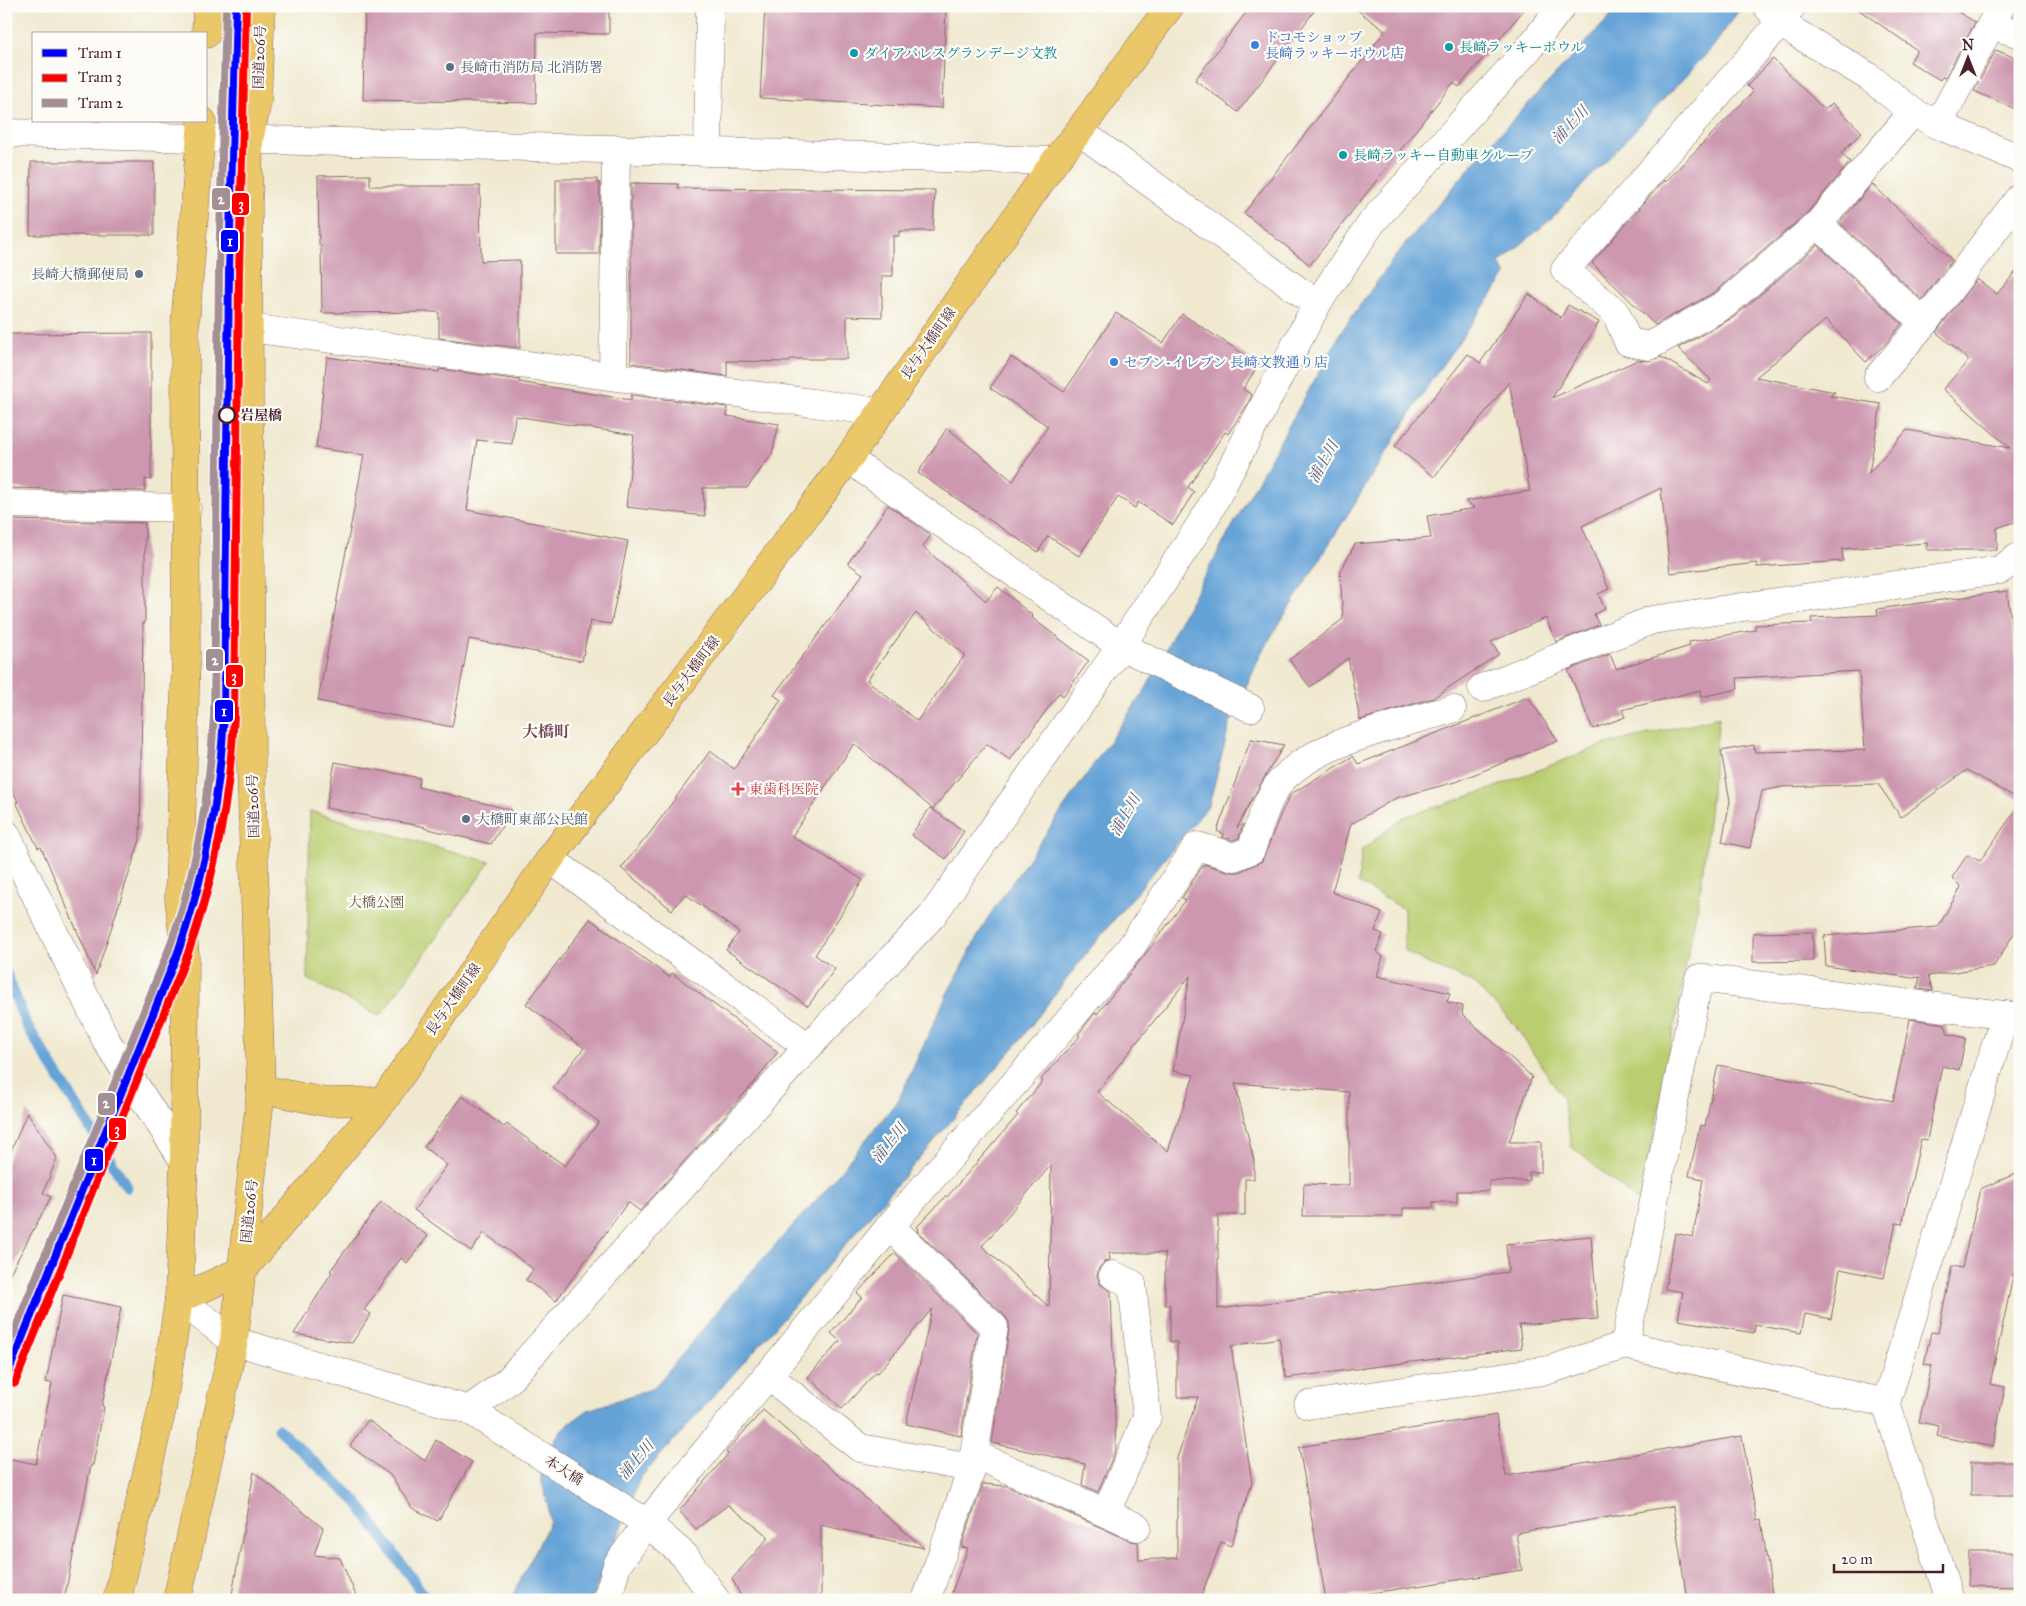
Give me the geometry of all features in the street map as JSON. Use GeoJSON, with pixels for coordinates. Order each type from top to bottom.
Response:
{"type":"FeatureCollection","features":[{"type":"Feature","properties":{"kind":"main road"},"geometry":{"type":"LineString","coordinates":[[206,32],[207,6]]}},
{"type":"Feature","properties":{"kind":"main road","name":"国道206号"},"geometry":{"type":"LineString","coordinates":[[177,1600],[234,1341],[261,1089],[251,766],[249,140],[257,102],[261,6]]}},
{"type":"Feature","properties":{"kind":"main road","name":"長与大橋町線"},"geometry":{"type":"LineString","coordinates":[[179,1299],[243,1270],[383,1101],[550,859],[848,459],[1055,161],[1170,6]]}},
{"type":"Feature","properties":{"kind":"main road"},"geometry":{"type":"LineString","coordinates":[[117,1600],[162,1409],[179,1299],[184,1161],[185,956],[179,898],[186,658],[185,325],[194,199],[202,130]]}},
{"type":"Feature","properties":{"kind":"main road"},"geometry":{"type":"LineString","coordinates":[[261,1089],[325,1102],[383,1101]]}},
{"type":"Feature","properties":{"kind":"street"},"geometry":{"type":"LineString","coordinates":[[708,152],[710,6]]}},
{"type":"Feature","properties":{"kind":"street"},"geometry":{"type":"LineString","coordinates":[[469,1410],[508,1381],[808,1047],[932,916],[1121,646],[1208,512],[1317,304],[1373,221],[1530,47],[1562,6]]}},
{"type":"Feature","properties":{"kind":"street"},"geometry":{"type":"LineString","coordinates":[[1913,112],[1818,224],[1724,305],[1649,346],[1628,342],[1616,313],[1565,270],[1780,12],[1869,77],[1913,112],[1938,125],[2020,159]]}},
{"type":"Feature","properties":{"kind":"street"},"geometry":{"type":"LineString","coordinates":[[1938,125],[1996,15],[2020,34]]}},
{"type":"Feature","properties":{"kind":"street"},"geometry":{"type":"LineString","coordinates":[[6,133],[202,130],[249,140],[1055,161]]}},
{"type":"Feature","properties":{"kind":"street"},"geometry":{"type":"LineString","coordinates":[[1079,131],[1317,304]]}},
{"type":"Feature","properties":{"kind":"street"},"geometry":{"type":"LineString","coordinates":[[613,376],[616,149]]}},
{"type":"Feature","properties":{"kind":"street"},"geometry":{"type":"LineString","coordinates":[[1878,377],[1924,323],[2020,197]]}},
{"type":"Feature","properties":{"kind":"street"},"geometry":{"type":"LineString","coordinates":[[1818,224],[1924,323]]}},
{"type":"Feature","properties":{"kind":"street"},"geometry":{"type":"LineString","coordinates":[[249,328],[880,412]]}},
{"type":"Feature","properties":{"kind":"street"},"geometry":{"type":"LineString","coordinates":[[848,459],[1121,646],[1250,708]]}},
{"type":"Feature","properties":{"kind":"street"},"geometry":{"type":"LineString","coordinates":[[6,504],[187,508]]}},
{"type":"Feature","properties":{"kind":"street"},"geometry":{"type":"LineString","coordinates":[[1482,688],[1652,620],[2000,570],[2020,556]]}},
{"type":"Feature","properties":{"kind":"street"},"geometry":{"type":"LineString","coordinates":[[607,1600],[617,1565],[647,1523],[890,1226],[1056,1036],[1130,947],[1197,846],[1234,857],[1251,850],[1269,803],[1281,781],[1293,770],[1324,750],[1364,735],[1452,709]]}},
{"type":"Feature","properties":{"kind":"street"},"geometry":{"type":"LineString","coordinates":[[6,834],[107,1042],[184,1161]]}},
{"type":"Feature","properties":{"kind":"street"},"geometry":{"type":"LineString","coordinates":[[550,859],[808,1047]]}},
{"type":"Feature","properties":{"kind":"street"},"geometry":{"type":"LineString","coordinates":[[1625,1345],[1699,978],[2012,1016],[1886,1403],[1950,1600]]}},
{"type":"Feature","properties":{"kind":"street"},"geometry":{"type":"LineString","coordinates":[[890,1226],[994,1327],[973,1461],[926,1600]]}},
{"type":"Feature","properties":{"kind":"street"},"geometry":{"type":"LineString","coordinates":[[1106,1513],[1147,1417],[1132,1284],[1113,1275]]}},
{"type":"Feature","properties":{"kind":"street"},"geometry":{"type":"LineString","coordinates":[[179,1299],[234,1341]]}},
{"type":"Feature","properties":{"kind":"street","name":"本大橋"},"geometry":{"type":"LineString","coordinates":[[234,1341],[469,1410],[647,1523],[685,1556],[716,1600]]}},
{"type":"Feature","properties":{"kind":"street"},"geometry":{"type":"LineString","coordinates":[[1308,1405],[1549,1370],[1625,1345],[1886,1403]]}},
{"type":"Feature","properties":{"kind":"street"},"geometry":{"type":"LineString","coordinates":[[768,1375],[860,1448],[973,1461],[1137,1527]]}},
{"type":"Feature","properties":{"kind":"green space"},"geometry":{"type":"Polygon","coordinates":[[[6,161],[12,161],[9,320],[6,320],[6,161]]]}},
{"type":"Feature","properties":{"kind":"green space"},"geometry":{"type":"Polygon","coordinates":[[[1719,717],[1702,880],[1641,1204],[1572,1147],[1562,1097],[1514,1024],[1472,982],[1433,966],[1404,951],[1404,909],[1358,883],[1362,850],[1404,817],[1482,792],[1603,745],[1719,717]]]}},
{"type":"Feature","properties":{"kind":"green space","name":"大橋公園"},"geometry":{"type":"Polygon","coordinates":[[[310,811],[490,862],[380,1016],[307,979],[310,811]]]}},
{"type":"Feature","properties":{"kind":"water","name":"浦上川"},"geometry":{"type":"Polygon","coordinates":[[[1620,6],[1742,6],[1713,47],[1551,219],[1499,263],[1506,275],[1431,381],[1261,653],[1230,723],[1209,805],[1089,950],[1017,1044],[771,1332],[640,1478],[591,1600],[510,1600],[550,1522],[548,1505],[541,1479],[541,1460],[562,1429],[588,1410],[654,1388],[734,1291],[825,1190],[899,1099],[948,992],[987,919],[1147,687],[1185,611],[1343,329],[1397,254],[1481,154],[1620,6]]]}},
{"type":"Feature","properties":{"kind":"building","name":"長崎市消防局 北消防署"},"geometry":{"type":"Polygon","coordinates":[[[365,6],[609,6],[609,34],[537,33],[536,103],[363,100],[365,6]]]}},
{"type":"Feature","properties":{"kind":"building","name":"ダイアパレスグランデージ文教"},"geometry":{"type":"Polygon","coordinates":[[[765,6],[946,7],[942,108],[760,98],[765,6]]]}},
{"type":"Feature","properties":{"kind":"building","name":"ドコモショップ 長崎ラッキーボウル店"},"geometry":{"type":"Polygon","coordinates":[[[1251,6],[1318,6],[1238,112],[1195,80],[1251,6]]]}},
{"type":"Feature","properties":{"kind":"building","name":"長崎ラッキー自動車グループ"},"geometry":{"type":"Polygon","coordinates":[[[1352,6],[1527,6],[1459,87],[1453,83],[1310,265],[1244,213],[1385,31],[1352,6]]]}},
{"type":"Feature","properties":{"kind":"building"},"geometry":{"type":"Polygon","coordinates":[[[1853,6],[1948,6],[1975,22],[1945,78],[1942,77],[1940,80],[1910,62],[1917,50],[1853,6]]]}},
{"type":"Feature","properties":{"kind":"building"},"geometry":{"type":"Polygon","coordinates":[[[1996,50],[2020,60],[2020,111],[1974,91],[1996,50]]]}},
{"type":"Feature","properties":{"kind":"building"},"geometry":{"type":"Polygon","coordinates":[[[1773,59],[1825,110],[1832,103],[1862,132],[1841,153],[1850,162],[1807,213],[1715,292],[1655,325],[1592,263],[1664,180],[1665,182],[1753,92],[1747,86],[1773,59]]]}},
{"type":"Feature","properties":{"kind":"building"},"geometry":{"type":"Polygon","coordinates":[[[31,162],[154,162],[154,235],[30,235],[31,162]]]}},
{"type":"Feature","properties":{"kind":"building"},"geometry":{"type":"Polygon","coordinates":[[[370,175],[370,186],[480,186],[481,261],[520,260],[520,348],[439,338],[439,312],[322,313],[318,176],[370,175]]]}},
{"type":"Feature","properties":{"kind":"building"},"geometry":{"type":"Polygon","coordinates":[[[556,179],[597,179],[597,183],[600,183],[599,254],[556,254],[556,179]]]}},
{"type":"Feature","properties":{"kind":"building"},"geometry":{"type":"Polygon","coordinates":[[[631,183],[678,184],[678,188],[935,190],[933,231],[899,231],[899,236],[893,236],[893,276],[882,276],[882,317],[847,316],[847,359],[790,359],[790,362],[727,361],[727,376],[631,363],[631,183]]]}},
{"type":"Feature","properties":{"kind":"building"},"geometry":{"type":"Polygon","coordinates":[[[1872,184],[1952,260],[1922,300],[1840,223],[1872,184]]]}},
{"type":"Feature","properties":{"kind":"building"},"geometry":{"type":"Polygon","coordinates":[[[1818,245],[1902,324],[1866,362],[1826,320],[1756,377],[1835,392],[1830,396],[1881,404],[1869,473],[1907,430],[2010,448],[1943,389],[1969,360],[1936,332],[1977,279],[1997,294],[2020,267],[2020,520],[1997,528],[1997,550],[1927,550],[1927,543],[1842,549],[1843,561],[1757,567],[1757,563],[1670,573],[1661,488],[1582,526],[1609,589],[1598,594],[1605,609],[1594,614],[1599,625],[1556,642],[1546,618],[1491,642],[1499,654],[1433,698],[1360,720],[1348,658],[1310,687],[1289,660],[1343,619],[1340,572],[1355,544],[1431,538],[1427,516],[1475,508],[1465,501],[1530,491],[1509,382],[1434,477],[1395,446],[1468,354],[1480,363],[1529,294],[1561,318],[1568,305],[1599,322],[1552,398],[1638,360],[1647,361],[1661,357],[1708,384],[1711,380],[1678,348],[1734,317],[1818,245]]]}},
{"type":"Feature","properties":{"kind":"building"},"geometry":{"type":"Polygon","coordinates":[[[1116,313],[1163,343],[1182,314],[1259,364],[1243,389],[1252,395],[1246,407],[1228,434],[1225,432],[1188,487],[1194,492],[1173,525],[1138,502],[1135,508],[1118,497],[1079,556],[1048,536],[1038,552],[918,473],[947,428],[1013,481],[1048,426],[990,388],[1011,357],[1064,392],[1116,313]]]}},
{"type":"Feature","properties":{"kind":"building"},"geometry":{"type":"Polygon","coordinates":[[[151,333],[151,480],[145,479],[145,491],[8,488],[6,334],[151,333]]]}},
{"type":"Feature","properties":{"kind":"building"},"geometry":{"type":"Polygon","coordinates":[[[327,357],[439,372],[439,369],[520,380],[519,382],[631,400],[631,395],[727,407],[727,416],[779,424],[772,454],[747,488],[703,488],[705,516],[626,507],[634,435],[515,416],[512,444],[477,440],[467,510],[628,541],[611,624],[590,621],[582,661],[469,639],[452,727],[318,701],[364,455],[316,448],[327,357]]]}},
{"type":"Feature","properties":{"kind":"building"},"geometry":{"type":"Polygon","coordinates":[[[888,505],[931,535],[923,547],[986,601],[998,587],[1033,616],[1032,618],[1089,661],[1063,696],[1059,693],[1010,760],[987,744],[933,809],[854,744],[792,836],[863,880],[815,955],[835,969],[808,1006],[726,950],[739,932],[685,894],[672,910],[621,868],[650,833],[710,751],[734,769],[781,700],[774,695],[863,574],[848,563],[888,505]],[[916,613],[867,680],[917,721],[965,655],[916,613]]]}},
{"type":"Feature","properties":{"kind":"building"},"geometry":{"type":"Polygon","coordinates":[[[8,520],[145,523],[145,623],[143,623],[140,840],[96,975],[41,847],[38,848],[6,776],[6,529],[8,529],[8,520]]]}},
{"type":"Feature","properties":{"kind":"building"},"geometry":{"type":"Polygon","coordinates":[[[2007,591],[2020,684],[2020,800],[1967,770],[1901,817],[1878,784],[1782,787],[1762,791],[1750,848],[1722,842],[1730,801],[1721,751],[1754,745],[1755,752],[1865,750],[1859,671],[1737,678],[1738,689],[1701,697],[1700,690],[1622,710],[1625,717],[1593,729],[1568,670],[1610,654],[1616,669],[1690,646],[1689,642],[1755,630],[1755,625],[1812,623],[1811,618],[1878,615],[1877,609],[2007,591]]]}},
{"type":"Feature","properties":{"kind":"building"},"geometry":{"type":"Polygon","coordinates":[[[1528,697],[1558,741],[1455,782],[1396,798],[1351,824],[1332,892],[1382,913],[1375,931],[1383,934],[1376,951],[1383,957],[1377,976],[1450,993],[1447,1002],[1463,1006],[1462,1014],[1532,1077],[1509,1142],[1541,1142],[1541,1172],[1529,1172],[1529,1181],[1489,1181],[1489,1191],[1457,1191],[1457,1202],[1433,1202],[1433,1208],[1403,1208],[1403,1216],[1303,1216],[1304,1184],[1349,1185],[1349,1092],[1235,1083],[1254,1161],[1254,1179],[1245,1179],[1245,1215],[1218,1215],[1218,1309],[1508,1272],[1506,1244],[1591,1236],[1598,1319],[1519,1325],[1522,1348],[1286,1378],[1279,1338],[1231,1346],[1252,1483],[1231,1546],[1221,1542],[1200,1600],[949,1600],[968,1548],[961,1547],[983,1484],[1007,1486],[1131,1541],[1138,1542],[1139,1560],[1177,1558],[1177,1458],[1198,1397],[1177,1397],[1177,1342],[1170,1342],[1170,1305],[1165,1305],[1165,1253],[1109,1253],[1110,1260],[1104,1262],[1099,1268],[1097,1276],[1100,1284],[1111,1291],[1116,1449],[1098,1492],[1082,1485],[1085,1464],[992,1443],[1009,1322],[917,1231],[919,1229],[917,1227],[947,1197],[1018,1115],[1016,1113],[1043,1081],[1041,1079],[1080,1036],[1078,1035],[1095,1013],[1097,1014],[1143,957],[1186,900],[1182,898],[1204,864],[1230,872],[1239,872],[1262,861],[1282,811],[1291,794],[1353,756],[1358,764],[1528,697]],[[1190,976],[1097,1092],[1168,1151],[1194,1075],[1173,1071],[1190,976]],[[1051,1165],[982,1246],[1049,1307],[1051,1165]]]}},
{"type":"Feature","properties":{"kind":"building"},"geometry":{"type":"Polygon","coordinates":[[[1251,739],[1284,745],[1237,828],[1243,824],[1239,838],[1233,840],[1222,837],[1225,835],[1217,831],[1251,739]]]}},
{"type":"Feature","properties":{"kind":"building"},"geometry":{"type":"Polygon","coordinates":[[[335,762],[420,778],[418,787],[512,810],[491,844],[425,827],[326,808],[335,762]]]}},
{"type":"Feature","properties":{"kind":"building"},"geometry":{"type":"Polygon","coordinates":[[[2020,804],[2020,924],[1994,966],[1928,976],[1933,991],[1917,989],[1920,977],[1913,978],[1826,966],[1824,936],[1938,927],[1961,887],[1952,878],[1967,855],[1980,861],[2020,804]]]}},
{"type":"Feature","properties":{"kind":"building"},"geometry":{"type":"Polygon","coordinates":[[[930,808],[964,831],[946,859],[911,835],[930,808]]]}},
{"type":"Feature","properties":{"kind":"building"},"geometry":{"type":"Polygon","coordinates":[[[590,919],[669,977],[672,973],[778,1052],[753,1084],[640,1211],[628,1202],[556,1301],[526,1280],[533,1269],[484,1233],[471,1251],[414,1210],[447,1165],[424,1147],[462,1096],[504,1127],[507,1124],[565,1166],[599,1122],[553,1088],[584,1048],[526,1004],[590,919]]]}},
{"type":"Feature","properties":{"kind":"building"},"geometry":{"type":"Polygon","coordinates":[[[1813,932],[1813,961],[1753,962],[1753,933],[1813,932]]]}},
{"type":"Feature","properties":{"kind":"building"},"geometry":{"type":"Polygon","coordinates":[[[1910,1019],[1945,1024],[1948,1034],[1966,1038],[1959,1070],[1942,1066],[1927,1140],[1921,1139],[1902,1224],[1896,1223],[1884,1278],[1840,1269],[1831,1319],[1805,1314],[1801,1333],[1755,1325],[1754,1333],[1678,1320],[1683,1292],[1665,1289],[1675,1233],[1693,1237],[1703,1179],[1689,1176],[1700,1125],[1705,1126],[1718,1065],[1893,1101],[1910,1019]]]}},
{"type":"Feature","properties":{"kind":"building"},"geometry":{"type":"Polygon","coordinates":[[[27,1112],[57,1158],[43,1193],[51,1197],[6,1281],[6,1164],[27,1112]]]}},
{"type":"Feature","properties":{"kind":"building"},"geometry":{"type":"Polygon","coordinates":[[[2020,1172],[2020,1274],[2014,1272],[1990,1384],[2005,1387],[1993,1447],[1937,1436],[1939,1426],[1919,1422],[1932,1365],[1924,1364],[1931,1332],[1938,1333],[1952,1266],[1962,1268],[1980,1189],[2020,1172]]]}},
{"type":"Feature","properties":{"kind":"building"},"geometry":{"type":"Polygon","coordinates":[[[381,1202],[428,1236],[407,1263],[401,1258],[364,1310],[371,1314],[352,1343],[294,1334],[332,1272],[330,1271],[381,1202]]]}},
{"type":"Feature","properties":{"kind":"building"},"geometry":{"type":"Polygon","coordinates":[[[895,1253],[977,1333],[961,1436],[906,1424],[932,1309],[878,1373],[876,1372],[842,1409],[808,1377],[840,1341],[831,1333],[862,1297],[857,1293],[895,1253]]]}},
{"type":"Feature","properties":{"kind":"building"},"geometry":{"type":"Polygon","coordinates":[[[63,1295],[121,1307],[93,1465],[91,1465],[64,1600],[26,1600],[6,1596],[6,1484],[11,1459],[36,1464],[52,1383],[46,1382],[63,1295]]]}},
{"type":"Feature","properties":{"kind":"building"},"geometry":{"type":"Polygon","coordinates":[[[763,1410],[924,1548],[821,1525],[821,1598],[802,1598],[802,1600],[743,1600],[732,1579],[769,1537],[728,1505],[696,1529],[679,1511],[728,1454],[726,1452],[763,1410]]]}},
{"type":"Feature","properties":{"kind":"building"},"geometry":{"type":"Polygon","coordinates":[[[1496,1415],[1506,1476],[1742,1436],[1757,1521],[1761,1520],[1773,1600],[1687,1600],[1673,1506],[1516,1533],[1522,1570],[1326,1600],[1299,1447],[1496,1415]]]}},
{"type":"Feature","properties":{"kind":"building"},"geometry":{"type":"Polygon","coordinates":[[[368,1420],[425,1461],[436,1440],[472,1462],[438,1521],[412,1508],[390,1475],[350,1446],[368,1420]]]}},
{"type":"Feature","properties":{"kind":"building"},"geometry":{"type":"Polygon","coordinates":[[[1971,1462],[2020,1462],[2020,1495],[1971,1495],[1971,1462]]]}},
{"type":"Feature","properties":{"kind":"building"},"geometry":{"type":"Polygon","coordinates":[[[254,1472],[323,1528],[314,1555],[340,1558],[358,1600],[231,1600],[254,1472]]]}},
{"type":"Feature","properties":{"kind":"building"},"geometry":{"type":"Polygon","coordinates":[[[1969,1552],[2020,1552],[2020,1587],[1968,1586],[1969,1552]]]}},
{"type":"Feature","properties":{"kind":"waterway"},"geometry":{"type":"LineString","coordinates":[[6,973],[27,1026],[127,1187]]}},
{"type":"Feature","properties":{"kind":"waterway"},"geometry":{"type":"LineString","coordinates":[[278,1429],[357,1502],[427,1600]]}},
{"type":"Feature","properties":{"kind":"tram line","name":"2"},"geometry":{"type":"LineString","coordinates":[[6,1352],[169,949],[187,892],[205,804],[214,715],[219,272],[226,6]]}},
{"type":"Feature","properties":{"kind":"tram line","name":"1"},"geometry":{"type":"LineString","coordinates":[[6,1378],[178,952],[196,894],[215,806],[224,715],[229,272],[236,6]]}},
{"type":"Feature","properties":{"kind":"tram line","name":"3"},"geometry":{"type":"LineString","coordinates":[[15,1383],[187,956],[206,897],[220,838],[229,777],[234,716],[239,272],[246,6]]}},
{"type":"Feature","properties":{"kind":"place","name":"ドコモショップ 長崎ラッキーボウル店"},"geometry":{"type":"Point","coordinates":[1255,45]}},
{"type":"Feature","properties":{"kind":"place","name":"長崎ラッキーボウル"},"geometry":{"type":"Point","coordinates":[1449,47]}},
{"type":"Feature","properties":{"kind":"place","name":"ダイアパレスグランデージ文教"},"geometry":{"type":"Point","coordinates":[854,53]}},
{"type":"Feature","properties":{"kind":"place","name":"長崎市消防局 北消防署"},"geometry":{"type":"Point","coordinates":[450,67]}},
{"type":"Feature","properties":{"kind":"place","name":"長崎ラッキー自動車グループ"},"geometry":{"type":"Point","coordinates":[1343,155]}},
{"type":"Feature","properties":{"kind":"place","name":"長崎大橋郵便局"},"geometry":{"type":"Point","coordinates":[139,274]}},
{"type":"Feature","properties":{"kind":"place","name":"セブン-イレブン 長崎文教通り店"},"geometry":{"type":"Point","coordinates":[1114,362]}},
{"type":"Feature","properties":{"kind":"place","name":"岩屋橋"},"geometry":{"type":"Point","coordinates":[227,415]}},
{"type":"Feature","properties":{"kind":"place","name":"東歯科医院"},"geometry":{"type":"Point","coordinates":[738,789]}},
{"type":"Feature","properties":{"kind":"place","name":"大橋町東部公民館"},"geometry":{"type":"Point","coordinates":[466,819]}},
{"type":"Feature","properties":{"kind":"district","name":"大橋町"},"geometry":{"type":"Point","coordinates":[546,731]}}]}
